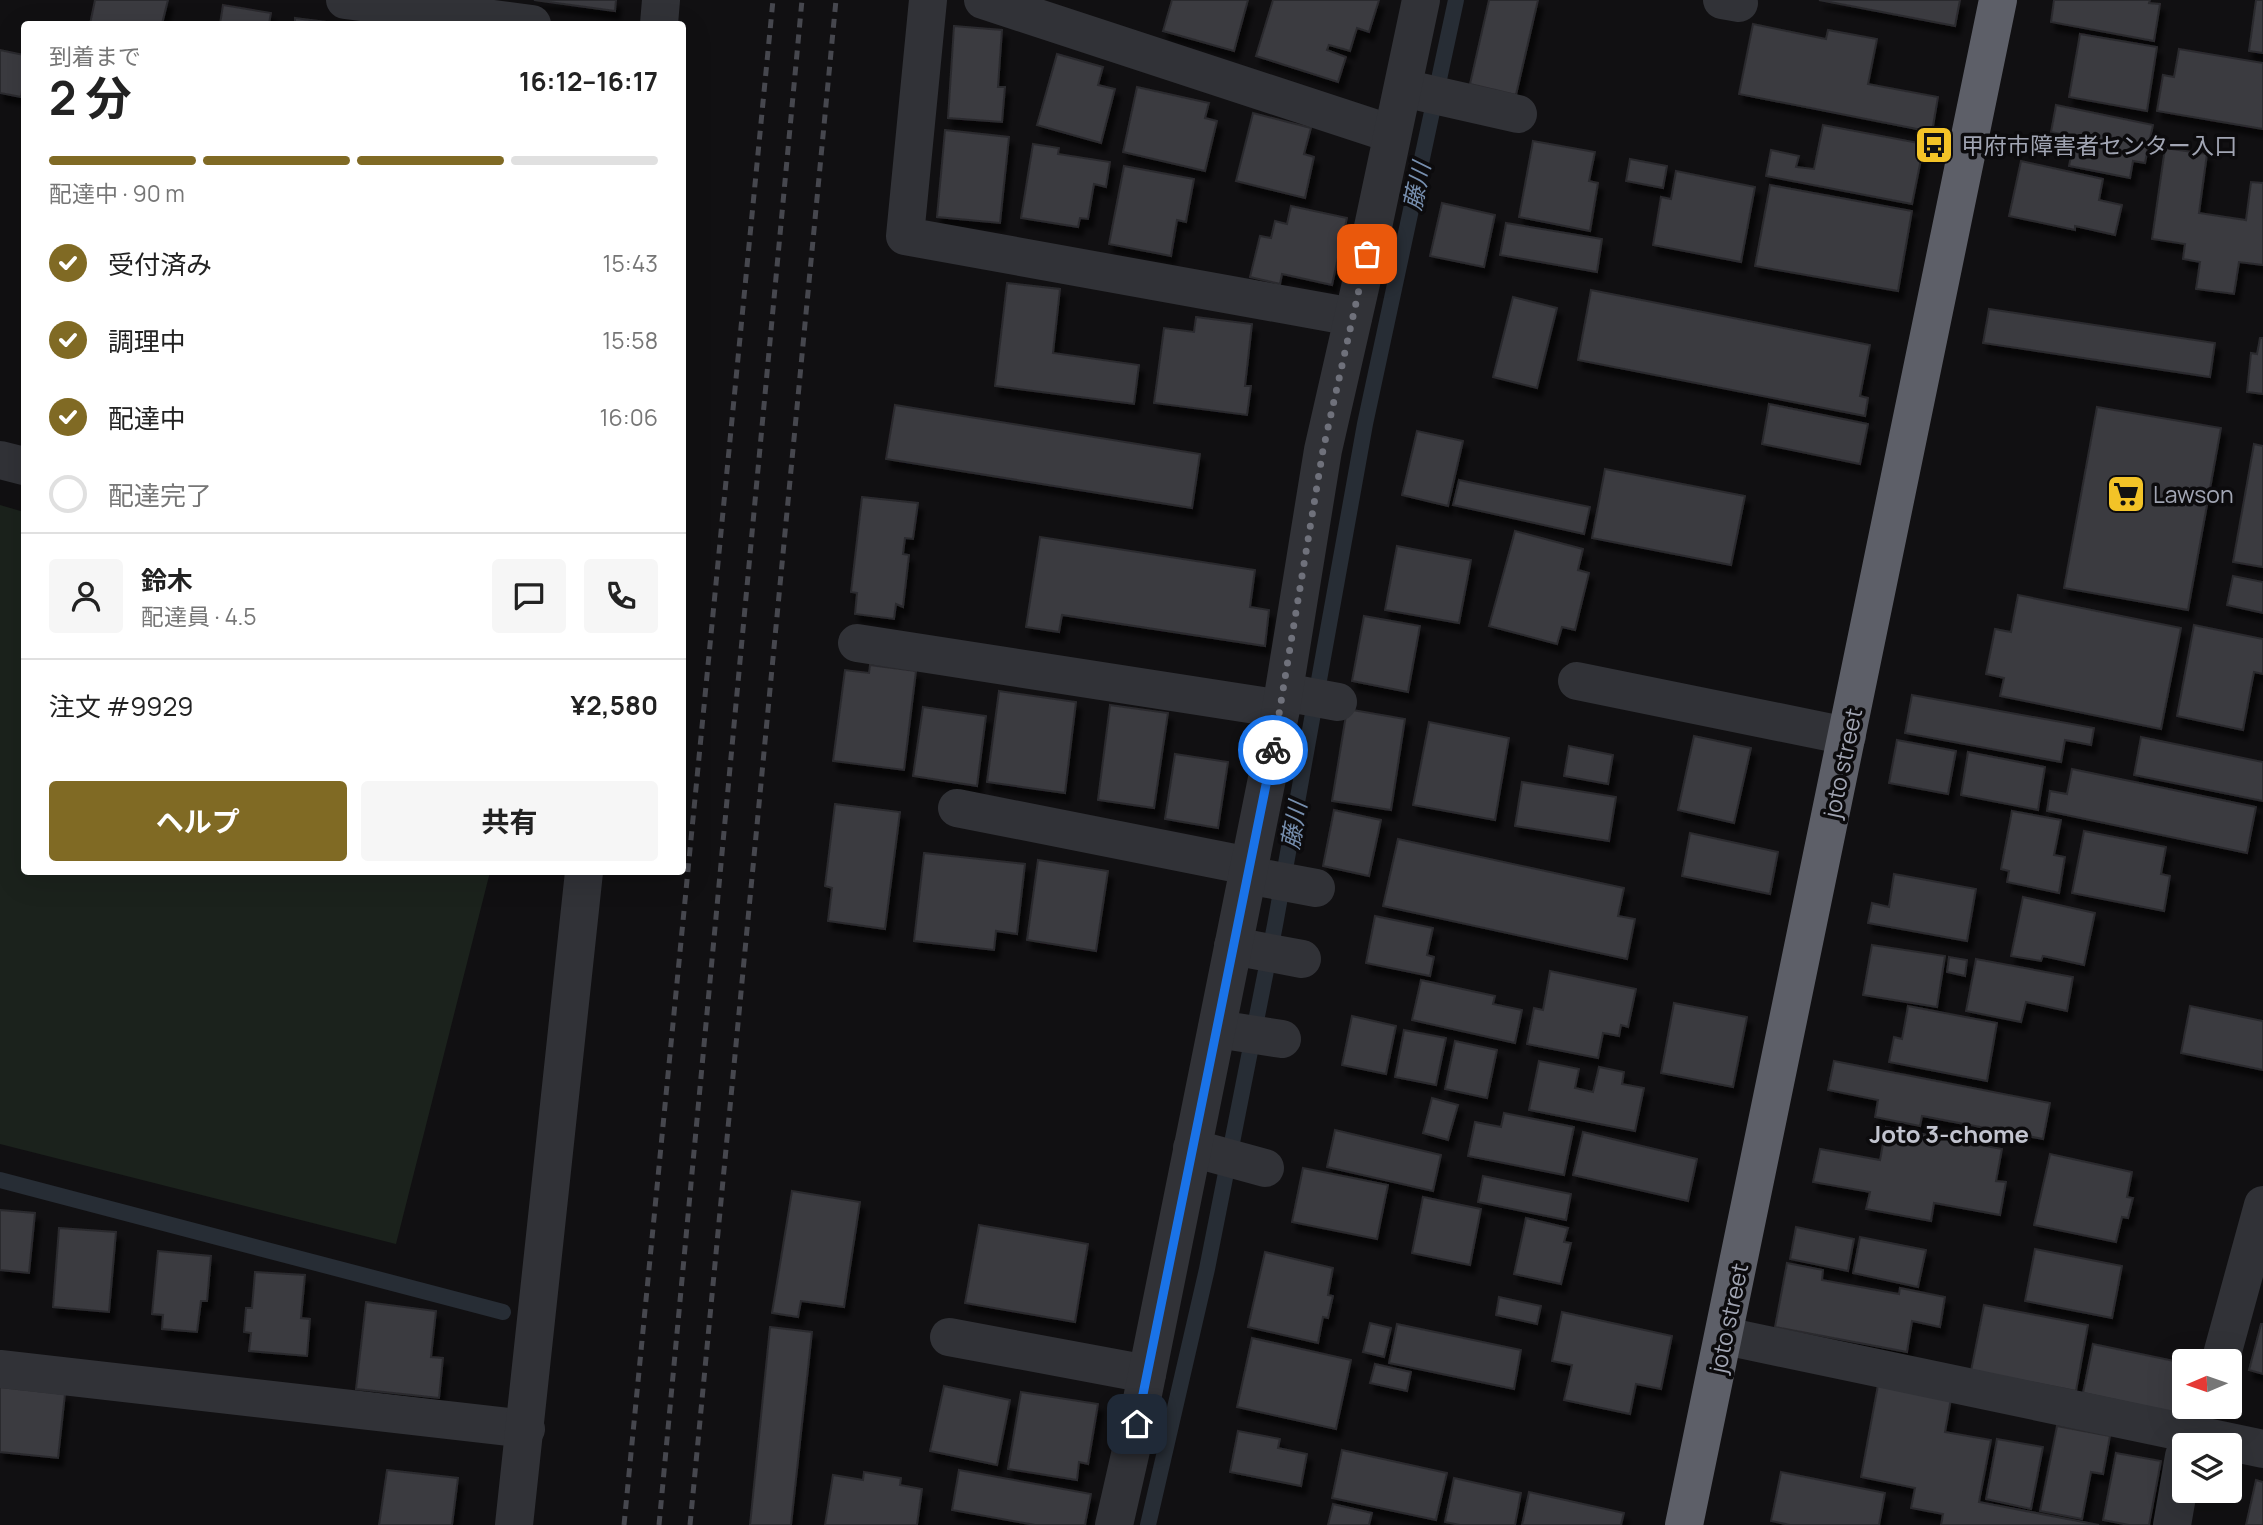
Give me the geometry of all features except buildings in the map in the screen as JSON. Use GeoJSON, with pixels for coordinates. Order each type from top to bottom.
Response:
{"type":"FeatureCollection","features":[{"type":"Feature","properties":{"kind":"highway","name":"joto street"},"geometry":{"type":"LineString","coordinates":[[1684,1525],[1998,0]]}},
{"type":"Feature","properties":{"kind":"street"},"geometry":{"type":"LineString","coordinates":[[345,0],[510,21]]}},
{"type":"Feature","properties":{"kind":"street"},"geometry":{"type":"LineString","coordinates":[[659,21],[661,0]]}},
{"type":"Feature","properties":{"kind":"street"},"geometry":{"type":"LineString","coordinates":[[928,0],[905,236],[1353,317]]}},
{"type":"Feature","properties":{"kind":"street"},"geometry":{"type":"LineString","coordinates":[[983,0],[1022,6],[1392,134]]}},
{"type":"Feature","properties":{"kind":"street"},"geometry":{"type":"LineString","coordinates":[[1114,1525],[1201,1151],[1288,699],[1323,450],[1392,134],[1410,89],[1421,0]]}},
{"type":"Feature","properties":{"kind":"street"},"geometry":{"type":"LineString","coordinates":[[1410,89],[1518,114]]}},
{"type":"Feature","properties":{"kind":"street"},"geometry":{"type":"LineString","coordinates":[[0,460],[21,465]]}},
{"type":"Feature","properties":{"kind":"street"},"geometry":{"type":"LineString","coordinates":[[857,643],[1288,699],[1338,702]]}},
{"type":"Feature","properties":{"kind":"street"},"geometry":{"type":"LineString","coordinates":[[1577,681],[1847,736]]}},
{"type":"Feature","properties":{"kind":"street"},"geometry":{"type":"LineString","coordinates":[[957,808],[1316,888]]}},
{"type":"Feature","properties":{"kind":"street"},"geometry":{"type":"LineString","coordinates":[[514,1525],[584,875]]}},
{"type":"Feature","properties":{"kind":"street"},"geometry":{"type":"LineString","coordinates":[[1241,947],[1302,959]]}},
{"type":"Feature","properties":{"kind":"street"},"geometry":{"type":"LineString","coordinates":[[1225,1030],[1282,1039]]}},
{"type":"Feature","properties":{"kind":"street"},"geometry":{"type":"LineString","coordinates":[[1201,1151],[1265,1168]]}},
{"type":"Feature","properties":{"kind":"street"},"geometry":{"type":"LineString","coordinates":[[2224,1349],[2263,1205]]}},
{"type":"Feature","properties":{"kind":"street"},"geometry":{"type":"LineString","coordinates":[[1725,1336],[2179,1433]]}},
{"type":"Feature","properties":{"kind":"street"},"geometry":{"type":"LineString","coordinates":[[949,1337],[1147,1374]]}},
{"type":"Feature","properties":{"kind":"street"},"geometry":{"type":"LineString","coordinates":[[0,1369],[526,1429]]}},
{"type":"Feature","properties":{"kind":"street"},"geometry":{"type":"LineString","coordinates":[[2242,1446],[2263,1450]]}},
{"type":"Feature","properties":{"kind":"street"},"geometry":{"type":"LineString","coordinates":[[2172,1525],[2177,1503]]}},
{"type":"Feature","properties":{"kind":"shaded area"},"geometry":{"type":"Polygon","coordinates":[[[0,505],[21,511],[21,875],[489,875],[396,1244],[0,1144],[0,505]]]}},
{"type":"Feature","properties":{"kind":"waterway","name":"藤川"},"geometry":{"type":"LineString","coordinates":[[1148,1525],[1207,1269],[1275,925],[1365,424],[1456,0]]}},
{"type":"Feature","properties":{"kind":"waterway"},"geometry":{"type":"LineString","coordinates":[[0,1180],[503,1312]]}},
{"type":"Feature","properties":{"kind":"railway"},"geometry":{"type":"LineString","coordinates":[[624,1525],[773,0]]}},
{"type":"Feature","properties":{"kind":"railway"},"geometry":{"type":"LineString","coordinates":[[659,1525],[802,0]]}},
{"type":"Feature","properties":{"kind":"railway"},"geometry":{"type":"LineString","coordinates":[[690,1525],[836,0]]}},
{"type":"Feature","properties":{"kind":"way so far"},"geometry":{"type":"LineString","coordinates":[[1273,750],[1323,450],[1367,254]]}},
{"type":"Feature","properties":{"kind":"place","name":"甲府市障害者センター入口"},"geometry":{"type":"Point","coordinates":[1934,145]}},
{"type":"Feature","properties":{"kind":"place","name":"Lawson"},"geometry":{"type":"Point","coordinates":[2126,494]}},
{"type":"Feature","properties":{"kind":"district","name":"Joto 3-chome"},"geometry":{"type":"Point","coordinates":[1949,1133]}},
{"type":"Feature","properties":{"kind":"route"},"geometry":{"type":"LineString","coordinates":[[1137,1424],[1273,750]]}}]}
